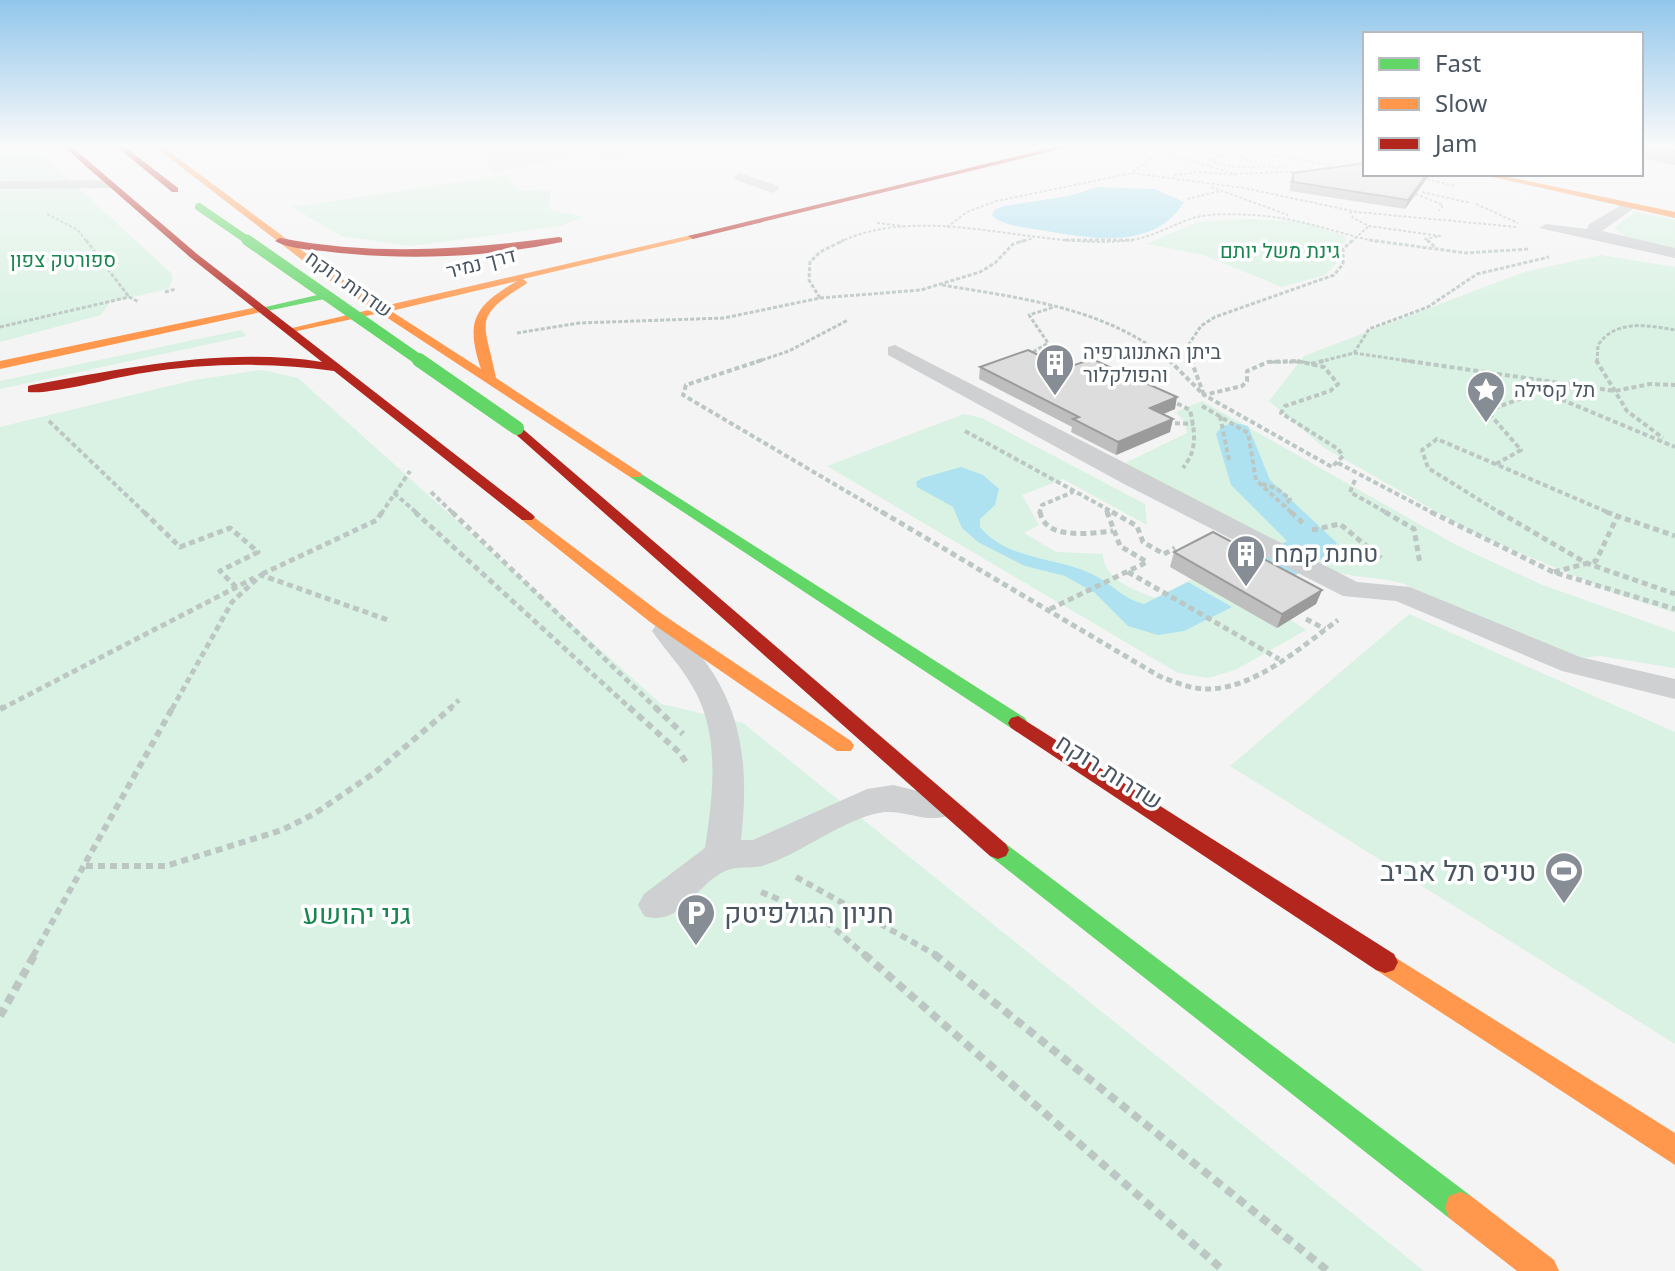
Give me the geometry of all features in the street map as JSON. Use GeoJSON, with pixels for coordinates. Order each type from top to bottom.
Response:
{"type":"FeatureCollection","features":[{"type":"Feature","properties":{"kind":"main road"},"geometry":{"type":"LineString","coordinates":[[135,206],[656,618],[935,807],[1016,866]]}},
{"type":"Feature","properties":{"kind":"main road","name":"שדרות רוקח"},"geometry":{"type":"LineString","coordinates":[[198,206],[517,428],[612,487]]}},
{"type":"Feature","properties":{"kind":"main road"},"geometry":{"type":"LineString","coordinates":[[235,206],[280,241],[1675,1153]]}},
{"type":"Feature","properties":{"kind":"main road","name":"דרך נמיר"},"geometry":{"type":"LineString","coordinates":[[11,394],[259,339],[815,206]]}},
{"type":"Feature","properties":{"kind":"main road"},"geometry":{"type":"LineString","coordinates":[[1632,206],[1675,215]]}},
{"type":"Feature","properties":{"kind":"main road","name":"דרך נמיר"},"geometry":{"type":"LineString","coordinates":[[280,241],[320,252],[407,257],[470,253],[567,238],[421,274]]}},
{"type":"Feature","properties":{"kind":"main road"},"geometry":{"type":"LineString","coordinates":[[194,256],[198,275],[194,284]]}},
{"type":"Feature","properties":{"kind":"main road"},"geometry":{"type":"LineString","coordinates":[[490,377],[475,326],[481,307],[541,271]]}},
{"type":"Feature","properties":{"kind":"main road"},"geometry":{"type":"LineString","coordinates":[[7,363],[378,284]]}},
{"type":"Feature","properties":{"kind":"main road"},"geometry":{"type":"LineString","coordinates":[[7,363],[146,315]]}},
{"type":"Feature","properties":{"kind":"main road"},"geometry":{"type":"LineString","coordinates":[[32,389],[122,373],[241,359],[292,359],[343,370]]}},
{"type":"Feature","properties":{"kind":"main road","name":"שדרות רוקח"},"geometry":{"type":"LineString","coordinates":[[517,428],[1016,866],[1543,1271]]}},
{"type":"Feature","properties":{"kind":"main road","name":"שדרות רוקח"},"geometry":{"type":"LineString","coordinates":[[867,648],[1675,1153]]}},
{"type":"Feature","properties":{"kind":"lane"},"geometry":{"type":"LineString","coordinates":[[1596,234],[1594,227],[1629,206]]}},
{"type":"Feature","properties":{"kind":"lane"},"geometry":{"type":"LineString","coordinates":[[1546,228],[1596,234],[1616,242],[1675,253]]}},
{"type":"Feature","properties":{"kind":"lane"},"geometry":{"type":"LineString","coordinates":[[895,351],[1078,451],[1352,590],[1376,594],[1401,593],[1572,664],[1675,689]]}},
{"type":"Feature","properties":{"kind":"lane"},"geometry":{"type":"LineString","coordinates":[[656,618],[700,676],[716,703],[729,764],[730,794],[722,855]]}},
{"type":"Feature","properties":{"kind":"lane"},"geometry":{"type":"LineString","coordinates":[[657,905],[722,855],[757,854],[867,802],[893,798],[935,807]]}},
{"type":"Feature","properties":{"kind":"path"},"geometry":{"type":"LineString","coordinates":[[0,327],[129,297],[78,230],[39,206]]}},
{"type":"Feature","properties":{"kind":"path"},"geometry":{"type":"LineString","coordinates":[[946,227],[967,212],[983,206]]}},
{"type":"Feature","properties":{"kind":"path"},"geometry":{"type":"LineString","coordinates":[[1263,206],[1356,237],[1436,248],[1509,253],[1543,245],[1573,232]]}},
{"type":"Feature","properties":{"kind":"path"},"geometry":{"type":"LineString","coordinates":[[1330,206],[1350,211],[1546,228]]}},
{"type":"Feature","properties":{"kind":"path"},"geometry":{"type":"LineString","coordinates":[[1439,211],[1442,206]]}},
{"type":"Feature","properties":{"kind":"path"},"geometry":{"type":"LineString","coordinates":[[1350,211],[1353,218],[1369,226],[1436,235],[1440,237],[1425,239],[1436,248]]}},
{"type":"Feature","properties":{"kind":"path"},"geometry":{"type":"LineString","coordinates":[[874,223],[946,227],[1081,242],[1133,240],[1210,216],[1269,215],[1304,221]]}},
{"type":"Feature","properties":{"kind":"path"},"geometry":{"type":"LineString","coordinates":[[1204,395],[1201,377],[1190,361],[1187,347],[1201,326],[1261,299],[1334,275],[1343,264],[1343,249],[1369,226]]}},
{"type":"Feature","properties":{"kind":"path"},"geometry":{"type":"LineString","coordinates":[[820,298],[808,279],[807,266],[815,255],[841,241],[914,227]]}},
{"type":"Feature","properties":{"kind":"path"},"geometry":{"type":"LineString","coordinates":[[477,339],[579,323],[724,318],[820,298],[888,294],[942,285],[980,272],[995,263],[1013,244],[1036,237]]}},
{"type":"Feature","properties":{"kind":"path"},"geometry":{"type":"LineString","coordinates":[[1354,353],[1369,329],[1428,307],[1477,274],[1616,242]]}},
{"type":"Feature","properties":{"kind":"path"},"geometry":{"type":"LineString","coordinates":[[942,285],[1055,306],[1136,336],[1161,353],[1204,395],[1215,402],[1332,467],[1343,456],[1338,449],[1281,413],[1285,406],[1330,391],[1338,384],[1336,377],[1328,370],[1310,364],[1268,360],[1247,371],[1247,381],[1242,386],[1204,395]]}},
{"type":"Feature","properties":{"kind":"path"},"geometry":{"type":"LineString","coordinates":[[1031,362],[1020,357],[1041,348],[1048,339],[1028,318],[1035,311],[1055,306]]}},
{"type":"Feature","properties":{"kind":"path"},"geometry":{"type":"LineString","coordinates":[[848,320],[789,351],[686,385],[683,395],[1159,676],[1187,686],[1210,689],[1237,683],[1280,659],[1376,594]]}},
{"type":"Feature","properties":{"kind":"path"},"geometry":{"type":"LineString","coordinates":[[1673,445],[1627,411],[1595,359],[1600,340],[1613,329],[1625,325],[1675,330]]}},
{"type":"Feature","properties":{"kind":"path"},"geometry":{"type":"LineString","coordinates":[[1310,364],[1354,353],[1615,391],[1650,384],[1675,385]]}},
{"type":"Feature","properties":{"kind":"path"},"geometry":{"type":"LineString","coordinates":[[1495,465],[1521,450],[1487,411],[1541,391],[1673,445]]}},
{"type":"Feature","properties":{"kind":"path"},"geometry":{"type":"LineString","coordinates":[[1168,399],[1190,410],[1215,402]]}},
{"type":"Feature","properties":{"kind":"path"},"geometry":{"type":"LineString","coordinates":[[1202,406],[1248,433],[1256,480],[1276,488],[1290,499],[1285,506],[1311,530],[1340,524],[1378,555]]}},
{"type":"Feature","properties":{"kind":"path"},"geometry":{"type":"LineString","coordinates":[[1190,410],[1198,436],[1195,453]]}},
{"type":"Feature","properties":{"kind":"path"},"geometry":{"type":"LineString","coordinates":[[41,413],[180,547],[230,528],[258,552],[220,571],[236,587]]}},
{"type":"Feature","properties":{"kind":"path"},"geometry":{"type":"LineString","coordinates":[[1220,416],[1229,460]]}},
{"type":"Feature","properties":{"kind":"path"},"geometry":{"type":"LineString","coordinates":[[1162,423],[1194,424]]}},
{"type":"Feature","properties":{"kind":"path"},"geometry":{"type":"LineString","coordinates":[[965,431],[1137,526],[1143,542],[1164,554],[1175,548]]}},
{"type":"Feature","properties":{"kind":"path"},"geometry":{"type":"LineString","coordinates":[[1675,536],[1617,517],[1437,439],[1422,450],[1428,468],[1445,481],[1586,563],[1675,594]]}},
{"type":"Feature","properties":{"kind":"path"},"geometry":{"type":"LineString","coordinates":[[1338,463],[1508,553],[1553,572],[1675,609]]}},
{"type":"Feature","properties":{"kind":"path"},"geometry":{"type":"LineString","coordinates":[[0,709],[236,587],[377,520],[416,464]]}},
{"type":"Feature","properties":{"kind":"path"},"geometry":{"type":"LineString","coordinates":[[1355,480],[1350,492],[1414,529],[1418,558]]}},
{"type":"Feature","properties":{"kind":"path"},"geometry":{"type":"LineString","coordinates":[[431,485],[432,495],[688,739]]}},
{"type":"Feature","properties":{"kind":"path"},"geometry":{"type":"LineString","coordinates":[[1074,491],[1042,505],[1039,516],[1042,522],[1070,533],[1113,531]]}},
{"type":"Feature","properties":{"kind":"path"},"geometry":{"type":"LineString","coordinates":[[394,493],[680,753],[691,777]]}},
{"type":"Feature","properties":{"kind":"path"},"geometry":{"type":"LineString","coordinates":[[1050,609],[1147,562],[1120,546],[1106,509]]}},
{"type":"Feature","properties":{"kind":"path"},"geometry":{"type":"LineString","coordinates":[[1553,572],[1596,561],[1617,517]]}},
{"type":"Feature","properties":{"kind":"path"},"geometry":{"type":"LineString","coordinates":[[1127,572],[1280,659]]}},
{"type":"Feature","properties":{"kind":"path"},"geometry":{"type":"LineString","coordinates":[[261,575],[388,620]]}},
{"type":"Feature","properties":{"kind":"path"},"geometry":{"type":"LineString","coordinates":[[0,1016],[232,602],[261,575]]}},
{"type":"Feature","properties":{"kind":"path"},"geometry":{"type":"LineString","coordinates":[[1306,619],[1325,629]]}},
{"type":"Feature","properties":{"kind":"path"},"geometry":{"type":"LineString","coordinates":[[86,866],[162,867],[229,850],[284,830],[334,805],[396,757],[459,700]]}},
{"type":"Feature","properties":{"kind":"path"},"geometry":{"type":"LineString","coordinates":[[692,753],[696,768]]}},
{"type":"Feature","properties":{"kind":"path"},"geometry":{"type":"LineString","coordinates":[[722,855],[766,897],[820,916],[1224,1271]]}},
{"type":"Feature","properties":{"kind":"path"},"geometry":{"type":"LineString","coordinates":[[793,876],[941,958],[1328,1271]]}},
{"type":"Feature","properties":{"kind":"green space","name":"ספורטק צפון"},"geometry":{"type":"Polygon","coordinates":[[[0,206],[98,206],[171,273],[173,279],[168,289],[110,302],[101,315],[0,342],[0,206]]]}},
{"type":"Feature","properties":{"kind":"green space"},"geometry":{"type":"Polygon","coordinates":[[[549,206],[549,209],[583,217],[560,226],[411,246],[341,236],[292,207],[549,206]]]}},
{"type":"Feature","properties":{"kind":"green space"},"geometry":{"type":"Polygon","coordinates":[[[1636,212],[1675,220],[1675,250],[1627,238],[1614,228],[1636,212]]]}},
{"type":"Feature","properties":{"kind":"green space","name":"גינת משל יותם"},"geometry":{"type":"Polygon","coordinates":[[[1249,219],[1303,222],[1345,236],[1347,241],[1339,246],[1336,264],[1325,275],[1282,287],[1203,255],[1146,244],[1198,222],[1249,219]]]}},
{"type":"Feature","properties":{"kind":"green space","name":"תל קסילה"},"geometry":{"type":"Polygon","coordinates":[[[1601,255],[1675,267],[1675,613],[1617,594],[1474,533],[1323,447],[1269,401],[1304,356],[1524,272],[1601,255]]]}},
{"type":"Feature","properties":{"kind":"green space"},"geometry":{"type":"Polygon","coordinates":[[[241,330],[246,336],[0,389],[0,381],[241,330]]]}},
{"type":"Feature","properties":{"kind":"green space","name":"גני יהושע"},"geometry":{"type":"Polygon","coordinates":[[[261,370],[298,378],[661,704],[743,723],[1424,1271],[0,1271],[0,427],[194,380],[261,370]]]}},
{"type":"Feature","properties":{"kind":"green space"},"geometry":{"type":"Polygon","coordinates":[[[1202,401],[1456,545],[1540,584],[1675,632],[1675,668],[1600,656],[1577,658],[1404,584],[1333,571],[1125,463],[1187,433],[1185,423],[1176,412],[1202,401]]]}},
{"type":"Feature","properties":{"kind":"green space"},"geometry":{"type":"Polygon","coordinates":[[[964,414],[982,418],[1145,504],[1147,525],[1063,479],[1022,495],[1039,525],[1024,533],[1056,552],[1103,554],[1104,563],[1114,577],[1130,588],[1156,598],[1192,579],[1291,620],[1306,630],[1235,670],[1208,678],[1178,673],[827,466],[964,414]]]}},
{"type":"Feature","properties":{"kind":"green space","name":"טניס תל אביב"},"geometry":{"type":"Polygon","coordinates":[[[1409,614],[1675,732],[1675,1044],[1230,766],[1409,614]]]}},
{"type":"Feature","properties":{"kind":"water"},"geometry":{"type":"Polygon","coordinates":[[[1003,206],[1181,206],[1157,228],[1122,238],[1084,237],[1025,228],[1004,223],[992,216],[994,210],[1003,206]]]}},
{"type":"Feature","properties":{"kind":"water"},"geometry":{"type":"Polygon","coordinates":[[[961,467],[983,475],[999,489],[995,505],[980,519],[980,527],[1006,547],[1086,572],[1126,597],[1144,604],[1188,582],[1232,607],[1184,631],[1158,635],[1128,626],[1095,593],[1065,576],[1025,566],[978,542],[962,528],[953,507],[917,487],[916,482],[922,478],[961,467]]]}},
{"type":"Feature","properties":{"kind":"building"},"geometry":{"type":"Polygon","coordinates":[[[1028,350],[1066,368],[1092,359],[1177,397],[1150,408],[1173,419],[1118,442],[1073,419],[1079,417],[980,367],[1028,350]]]}},
{"type":"Feature","properties":{"kind":"building"},"geometry":{"type":"Polygon","coordinates":[[[1213,532],[1322,590],[1282,614],[1174,552],[1213,532]]]}},
{"type":"Feature","properties":{"kind":"waterway"},"geometry":{"type":"LineString","coordinates":[[1235,434],[1251,485],[1315,543],[1260,574]]}},
{"type":"Feature","properties":{"kind":"traffic: fast"},"geometry":{"type":"LineString","coordinates":[[199,207],[517,428]]}},
{"type":"Feature","properties":{"kind":"traffic: fast"},"geometry":{"type":"LineString","coordinates":[[262,309],[330,295]]}},
{"type":"Feature","properties":{"kind":"traffic: fast"},"geometry":{"type":"LineString","coordinates":[[635,474],[1018,723]]}},
{"type":"Feature","properties":{"kind":"traffic: fast"},"geometry":{"type":"LineString","coordinates":[[998,850],[1460,1207]]}},
{"type":"Feature","properties":{"kind":"traffic: slow"},"geometry":{"type":"LineString","coordinates":[[237,206],[327,274],[635,474]]}},
{"type":"Feature","properties":{"kind":"traffic: slow"},"geometry":{"type":"LineString","coordinates":[[1634,206],[1675,215]]}},
{"type":"Feature","properties":{"kind":"traffic: slow"},"geometry":{"type":"LineString","coordinates":[[292,331],[693,236]]}},
{"type":"Feature","properties":{"kind":"traffic: slow"},"geometry":{"type":"LineString","coordinates":[[490,377],[480,343],[479,320],[492,301],[522,282]]}},
{"type":"Feature","properties":{"kind":"traffic: slow"},"geometry":{"type":"LineString","coordinates":[[0,365],[262,309]]}},
{"type":"Feature","properties":{"kind":"traffic: slow"},"geometry":{"type":"LineString","coordinates":[[527,517],[656,618],[844,746]]}},
{"type":"Feature","properties":{"kind":"traffic: slow"},"geometry":{"type":"LineString","coordinates":[[1385,962],[1675,1150]]}},
{"type":"Feature","properties":{"kind":"traffic: slow"},"geometry":{"type":"LineString","coordinates":[[1460,1207],[1543,1271]]}},
{"type":"Feature","properties":{"kind":"traffic: jam"},"geometry":{"type":"LineString","coordinates":[[136,206],[194,256],[527,517]]}},
{"type":"Feature","properties":{"kind":"traffic: jam"},"geometry":{"type":"LineString","coordinates":[[693,236],[817,206]]}},
{"type":"Feature","properties":{"kind":"traffic: jam"},"geometry":{"type":"LineString","coordinates":[[280,241],[350,252],[419,254],[559,240]]}},
{"type":"Feature","properties":{"kind":"traffic: jam"},"geometry":{"type":"LineString","coordinates":[[32,389],[145,369],[221,361],[297,362],[335,368]]}},
{"type":"Feature","properties":{"kind":"traffic: jam"},"geometry":{"type":"LineString","coordinates":[[517,428],[998,850]]}},
{"type":"Feature","properties":{"kind":"traffic: jam"},"geometry":{"type":"LineString","coordinates":[[1018,723],[1385,962]]}},
{"type":"Feature","properties":{"kind":"place","name":"ביתן האתנוגרפיה והפולקלור"},"geometry":{"type":"Point","coordinates":[1055,397]}},
{"type":"Feature","properties":{"kind":"place","name":"תל קסילה"},"geometry":{"type":"Point","coordinates":[1486,424]}},
{"type":"Feature","properties":{"kind":"place","name":"טחנת קמח"},"geometry":{"type":"Point","coordinates":[1246,588]}},
{"type":"Feature","properties":{"kind":"place","name":"טניס תל אביב"},"geometry":{"type":"Point","coordinates":[1564,905]}},
{"type":"Feature","properties":{"kind":"place","name":"חניון הגולפיטק"},"geometry":{"type":"Point","coordinates":[696,947]}}]}
